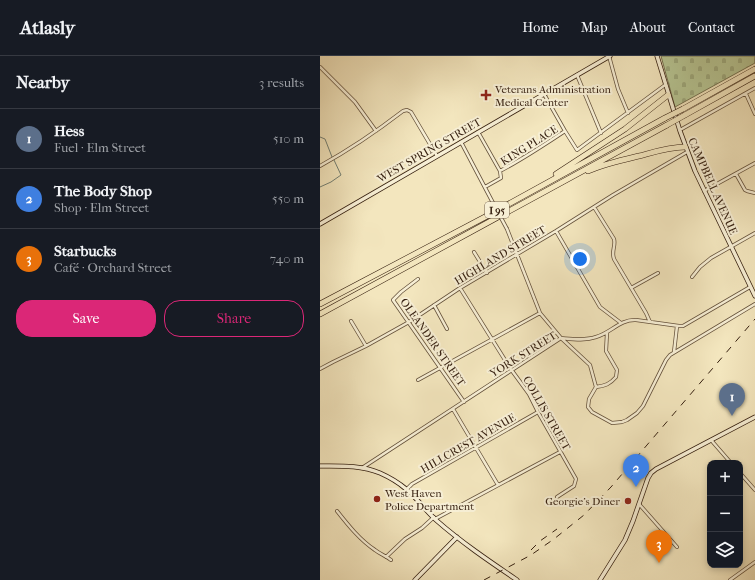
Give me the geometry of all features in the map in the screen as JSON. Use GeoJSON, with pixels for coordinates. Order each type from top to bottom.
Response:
{"type":"FeatureCollection","features":[{"type":"Feature","properties":{"kind":"highway","name":"I 95"},"geometry":{"type":"LineString","coordinates":[[320,304],[512,202],[755,69]]}},
{"type":"Feature","properties":{"kind":"highway","name":"I 95"},"geometry":{"type":"LineString","coordinates":[[320,314],[755,76]]}},
{"type":"Feature","properties":{"kind":"highway"},"geometry":{"type":"LineString","coordinates":[[512,202],[614,138],[668,95]]}},
{"type":"Feature","properties":{"kind":"highway"},"geometry":{"type":"LineString","coordinates":[[542,193],[592,169],[676,147],[685,147]]}},
{"type":"Feature","properties":{"kind":"main road","name":"WEST SPRING STREET"},"geometry":{"type":"LineString","coordinates":[[320,224],[610,56]]}},
{"type":"Feature","properties":{"kind":"main road","name":"CAMPBELL AVENUE"},"geometry":{"type":"LineString","coordinates":[[657,56],[687,152],[704,191],[755,296]]}},
{"type":"Feature","properties":{"kind":"main road"},"geometry":{"type":"LineString","coordinates":[[600,580],[625,540],[648,478],[654,471],[755,417]]}},
{"type":"Feature","properties":{"kind":"main road"},"geometry":{"type":"LineString","coordinates":[[320,466],[362,468],[387,476],[407,489],[434,518],[457,537],[517,580]]}},
{"type":"Feature","properties":{"kind":"main road"},"geometry":{"type":"LineString","coordinates":[[415,580],[457,537]]}},
{"type":"Feature","properties":{"kind":"street"},"geometry":{"type":"LineString","coordinates":[[610,56],[620,93],[628,113]]}},
{"type":"Feature","properties":{"kind":"street"},"geometry":{"type":"LineString","coordinates":[[320,68],[355,102],[376,131]]}},
{"type":"Feature","properties":{"kind":"street"},"geometry":{"type":"LineString","coordinates":[[577,75],[601,133]]}},
{"type":"Feature","properties":{"kind":"street"},"geometry":{"type":"LineString","coordinates":[[544,94],[577,150],[665,85]]}},
{"type":"Feature","properties":{"kind":"street"},"geometry":{"type":"LineString","coordinates":[[680,130],[755,88]]}},
{"type":"Feature","properties":{"kind":"street"},"geometry":{"type":"LineString","coordinates":[[746,94],[755,114]]}},
{"type":"Feature","properties":{"kind":"street"},"geometry":{"type":"LineString","coordinates":[[320,166],[376,131],[403,111],[408,110],[411,112],[437,156]]}},
{"type":"Feature","properties":{"kind":"street","name":"KING PLACE"},"geometry":{"type":"LineString","coordinates":[[500,171],[532,153],[565,131]]}},
{"type":"Feature","properties":{"kind":"street"},"geometry":{"type":"LineString","coordinates":[[478,132],[500,171],[501,178],[485,187]]}},
{"type":"Feature","properties":{"kind":"street"},"geometry":{"type":"LineString","coordinates":[[461,142],[507,229],[540,313],[561,338],[590,365],[596,387],[589,399],[588,407],[592,412],[609,422],[622,422],[637,413],[643,406],[670,355],[755,304]]}},
{"type":"Feature","properties":{"kind":"street","name":"HIGHLAND STREET"},"geometry":{"type":"LineString","coordinates":[[320,369],[409,322],[460,288],[556,231],[613,194],[687,152]]}},
{"type":"Feature","properties":{"kind":"street"},"geometry":{"type":"LineString","coordinates":[[704,191],[755,163]]}},
{"type":"Feature","properties":{"kind":"street"},"geometry":{"type":"LineString","coordinates":[[736,174],[744,190],[755,193]]}},
{"type":"Feature","properties":{"kind":"street"},"geometry":{"type":"LineString","coordinates":[[594,207],[614,239],[615,243],[612,251],[613,257],[650,322]]}},
{"type":"Feature","properties":{"kind":"street"},"geometry":{"type":"LineString","coordinates":[[556,231],[600,307],[621,323]]}},
{"type":"Feature","properties":{"kind":"street"},"geometry":{"type":"LineString","coordinates":[[692,277],[700,267],[711,258],[755,233]]}},
{"type":"Feature","properties":{"kind":"street"},"geometry":{"type":"LineString","coordinates":[[474,252],[487,273]]}},
{"type":"Feature","properties":{"kind":"street"},"geometry":{"type":"LineString","coordinates":[[631,288],[658,273]]}},
{"type":"Feature","properties":{"kind":"street","name":"OLEANDER STREET"},"geometry":{"type":"LineString","coordinates":[[418,279],[393,300],[464,402]]}},
{"type":"Feature","properties":{"kind":"street","name":"YORK STREET"},"geometry":{"type":"LineString","coordinates":[[362,468],[561,338],[590,339],[607,333],[621,323],[629,320],[677,326],[685,325],[750,287]]}},
{"type":"Feature","properties":{"kind":"street","name":"COLLIS STREET"},"geometry":{"type":"LineString","coordinates":[[460,288],[529,394],[576,479],[574,486],[557,497]]}},
{"type":"Feature","properties":{"kind":"street"},"geometry":{"type":"LineString","coordinates":[[434,305],[447,329]]}},
{"type":"Feature","properties":{"kind":"street"},"geometry":{"type":"LineString","coordinates":[[418,380],[540,313]]}},
{"type":"Feature","properties":{"kind":"street"},"geometry":{"type":"LineString","coordinates":[[351,321],[366,346]]}},
{"type":"Feature","properties":{"kind":"street"},"geometry":{"type":"LineString","coordinates":[[674,352],[677,326]]}},
{"type":"Feature","properties":{"kind":"street"},"geometry":{"type":"LineString","coordinates":[[596,387],[605,386],[612,382],[616,377],[617,370],[606,350],[607,333]]}},
{"type":"Feature","properties":{"kind":"street"},"geometry":{"type":"LineString","coordinates":[[453,409],[498,485]]}},
{"type":"Feature","properties":{"kind":"street","name":"HILLCREST AVENUE"},"geometry":{"type":"LineString","coordinates":[[407,489],[412,484],[538,412]]}},
{"type":"Feature","properties":{"kind":"street"},"geometry":{"type":"LineString","coordinates":[[711,440],[728,460]]}},
{"type":"Feature","properties":{"kind":"street"},"geometry":{"type":"LineString","coordinates":[[386,557],[405,538],[422,528],[434,518],[560,452]]}},
{"type":"Feature","properties":{"kind":"street"},"geometry":{"type":"LineString","coordinates":[[743,476],[755,490]]}},
{"type":"Feature","properties":{"kind":"street"},"geometry":{"type":"LineString","coordinates":[[639,504],[677,547]]}},
{"type":"Feature","properties":{"kind":"street"},"geometry":{"type":"LineString","coordinates":[[337,512],[359,537],[374,550],[391,560]]}},
{"type":"Feature","properties":{"kind":"street"},"geometry":{"type":"LineString","coordinates":[[730,580],[755,562]]}},
{"type":"Feature","properties":{"kind":"green space"},"geometry":{"type":"Polygon","coordinates":[[[661,56],[755,56],[755,63],[675,107],[661,56]]]}},
{"type":"Feature","properties":{"kind":"waterway"},"geometry":{"type":"LineString","coordinates":[[320,137],[325,139],[332,157]]}},
{"type":"Feature","properties":{"kind":"waterway"},"geometry":{"type":"LineString","coordinates":[[320,187],[341,175],[334,160]]}},
{"type":"Feature","properties":{"kind":"railway"},"geometry":{"type":"LineString","coordinates":[[484,580],[531,555],[584,515],[611,487],[755,319]]}},
{"type":"Feature","properties":{"kind":"railway"},"geometry":{"type":"LineString","coordinates":[[531,550],[540,541],[557,529]]}},
{"type":"Feature","properties":{"kind":"place","name":"Veterans Administration Medical Center"},"geometry":{"type":"Point","coordinates":[486,95]}},
{"type":"Feature","properties":{"kind":"place","name":"Hess"},"geometry":{"type":"Point","coordinates":[732,416]}},
{"type":"Feature","properties":{"kind":"place","name":"The Body Shop"},"geometry":{"type":"Point","coordinates":[636,487]}},
{"type":"Feature","properties":{"kind":"place","name":"West Haven Police Department"},"geometry":{"type":"Point","coordinates":[377,499]}},
{"type":"Feature","properties":{"kind":"place","name":"Georgie’s Diner"},"geometry":{"type":"Point","coordinates":[628,501]}},
{"type":"Feature","properties":{"kind":"place","name":"Starbucks"},"geometry":{"type":"Point","coordinates":[659,563]}}]}
